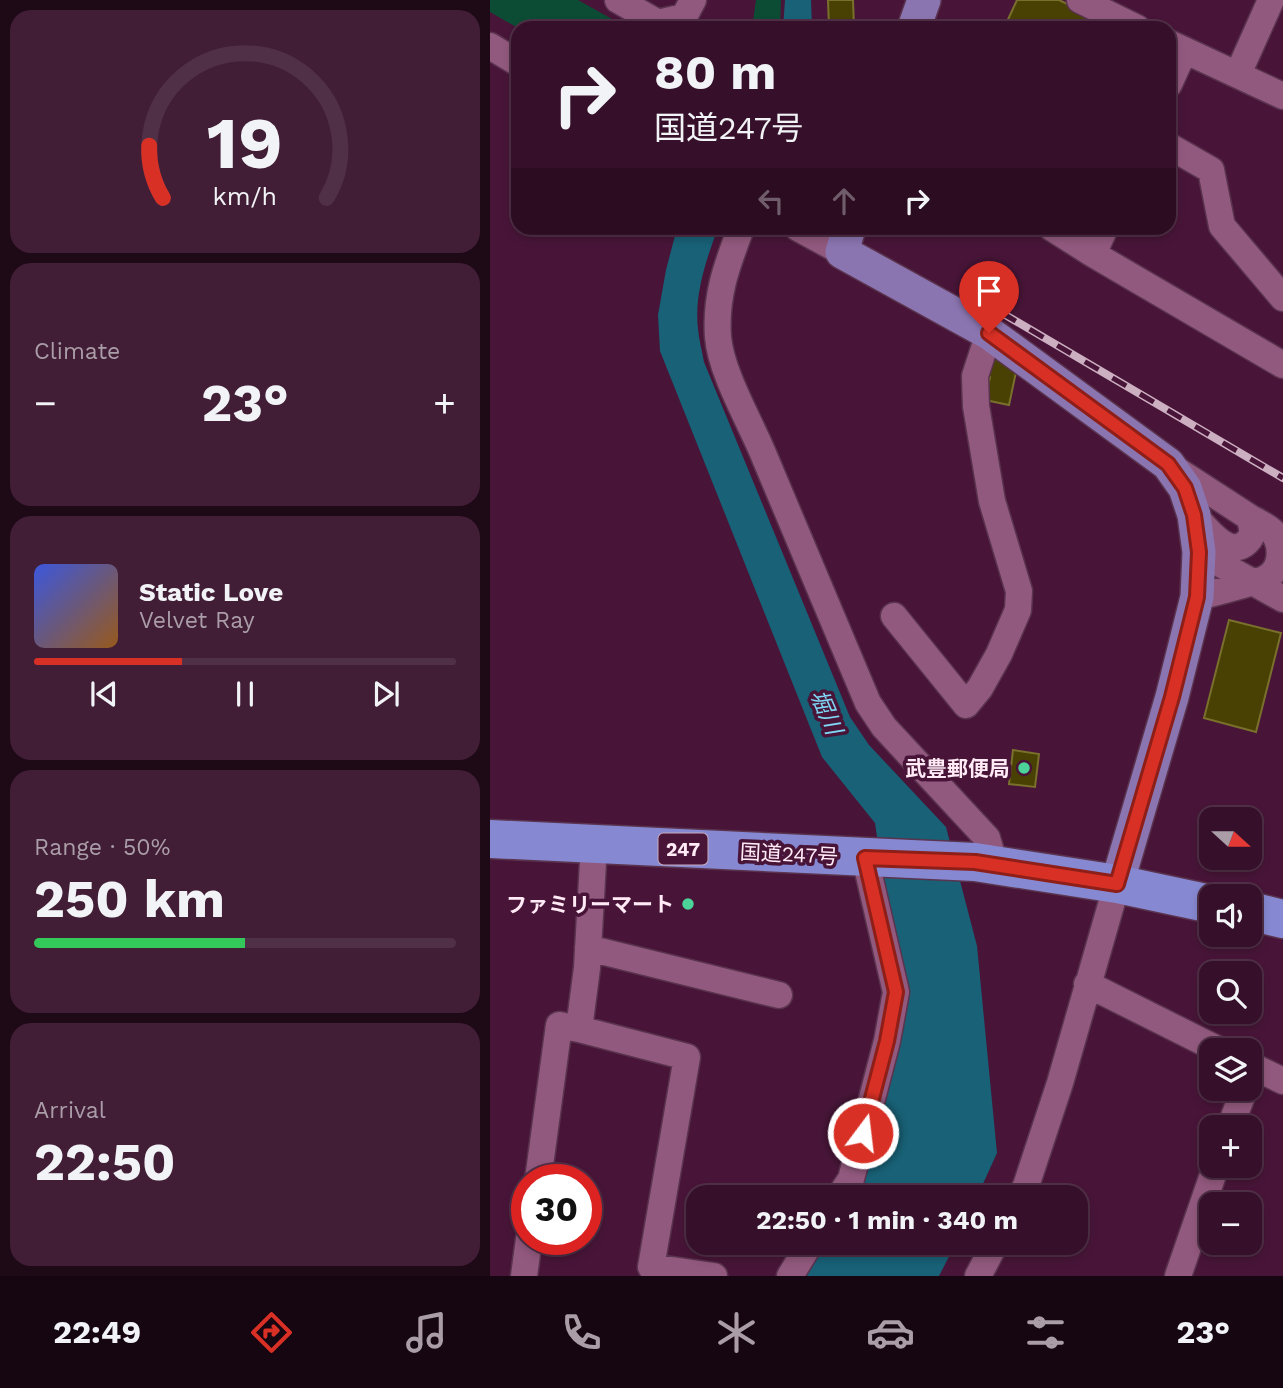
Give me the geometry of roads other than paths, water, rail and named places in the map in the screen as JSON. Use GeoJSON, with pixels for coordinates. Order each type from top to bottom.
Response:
{"type":"FeatureCollection","features":[{"type":"Feature","properties":{"kind":"highway","name":"国道247号"},"geometry":{"type":"LineString","coordinates":[[490,839],[985,864],[1117,884],[1199,901]]}},
{"type":"Feature","properties":{"kind":"highway"},"geometry":{"type":"LineString","coordinates":[[1262,914],[1283,919]]}},
{"type":"Feature","properties":{"kind":"main road"},"geometry":{"type":"LineString","coordinates":[[916,21],[924,0]]}},
{"type":"Feature","properties":{"kind":"main road"},"geometry":{"type":"LineString","coordinates":[[845,240],[989,333],[1168,464],[1185,488],[1194,515],[1199,552],[1197,597],[1172,697],[1117,884]]}},
{"type":"Feature","properties":{"kind":"street"},"geometry":{"type":"LineString","coordinates":[[618,0],[655,21]]}},
{"type":"Feature","properties":{"kind":"street"},"geometry":{"type":"LineString","coordinates":[[668,21],[684,18],[693,0]]}},
{"type":"Feature","properties":{"kind":"street"},"geometry":{"type":"LineString","coordinates":[[1080,0],[1123,21]]}},
{"type":"Feature","properties":{"kind":"street"},"geometry":{"type":"LineString","coordinates":[[1238,74],[1271,0]]}},
{"type":"Feature","properties":{"kind":"street"},"geometry":{"type":"LineString","coordinates":[[490,46],[511,58]]}},
{"type":"Feature","properties":{"kind":"street"},"geometry":{"type":"LineString","coordinates":[[1176,47],[1283,96]]}},
{"type":"Feature","properties":{"kind":"street"},"geometry":{"type":"LineString","coordinates":[[1176,150],[1211,170],[1222,226],[1283,298]]}},
{"type":"Feature","properties":{"kind":"street"},"geometry":{"type":"LineString","coordinates":[[738,235],[723,276],[718,317],[718,339],[724,367],[867,703],[884,727],[987,838],[985,864]]}},
{"type":"Feature","properties":{"kind":"street"},"geometry":{"type":"LineString","coordinates":[[825,235],[845,240]]}},
{"type":"Feature","properties":{"kind":"street"},"geometry":{"type":"LineString","coordinates":[[1063,235],[1283,365]]}},
{"type":"Feature","properties":{"kind":"street"},"geometry":{"type":"LineString","coordinates":[[1093,254],[1102,235]]}},
{"type":"Feature","properties":{"kind":"street"},"geometry":{"type":"LineString","coordinates":[[894,616],[966,705],[980,688],[999,654],[1017,610],[1019,590],[992,501],[976,406],[975,376],[989,333]]}},
{"type":"Feature","properties":{"kind":"street"},"geometry":{"type":"LineString","coordinates":[[1168,464],[1271,530],[1279,539],[1280,563],[1266,579],[1221,593],[1197,597]]}},
{"type":"Feature","properties":{"kind":"street"},"geometry":{"type":"LineString","coordinates":[[1194,515],[1223,544],[1234,547],[1244,546],[1251,538],[1253,528],[1249,517]]}},
{"type":"Feature","properties":{"kind":"street"},"geometry":{"type":"LineString","coordinates":[[1199,552],[1283,599]]}},
{"type":"Feature","properties":{"kind":"street"},"geometry":{"type":"LineString","coordinates":[[579,1029],[588,948],[594,844]]}},
{"type":"Feature","properties":{"kind":"street"},"geometry":{"type":"LineString","coordinates":[[847,1185],[851,1179],[887,1041],[896,992],[871,858]]}},
{"type":"Feature","properties":{"kind":"street"},"geometry":{"type":"LineString","coordinates":[[1026,1185],[1060,1083],[1117,884]]}},
{"type":"Feature","properties":{"kind":"street"},"geometry":{"type":"LineString","coordinates":[[588,948],[779,995]]}},
{"type":"Feature","properties":{"kind":"street"},"geometry":{"type":"LineString","coordinates":[[1087,984],[1199,1040]]}},
{"type":"Feature","properties":{"kind":"street"},"geometry":{"type":"LineString","coordinates":[[540,1164],[559,1025],[687,1057],[651,1266],[714,1276]]}},
{"type":"Feature","properties":{"kind":"street"},"geometry":{"type":"LineString","coordinates":[[1262,1077],[1283,1081]]}},
{"type":"Feature","properties":{"kind":"street"},"geometry":{"type":"LineString","coordinates":[[1178,1276],[1212,1178]]}},
{"type":"Feature","properties":{"kind":"street"},"geometry":{"type":"LineString","coordinates":[[524,1276],[527,1255]]}},
{"type":"Feature","properties":{"kind":"street"},"geometry":{"type":"LineString","coordinates":[[790,1276],[803,1255]]}},
{"type":"Feature","properties":{"kind":"street"},"geometry":{"type":"LineString","coordinates":[[978,1276],[989,1255]]}},
{"type":"Feature","properties":{"kind":"water"},"geometry":{"type":"Polygon","coordinates":[[[785,0],[811,0],[812,21],[784,21],[785,0]]]}},
{"type":"Feature","properties":{"kind":"water","name":"堀川"},"geometry":{"type":"Polygon","coordinates":[[[675,235],[716,235],[699,291],[697,316],[704,362],[850,717],[869,745],[946,827],[977,946],[997,1153],[982,1185],[861,1185],[901,1005],[875,823],[822,757],[660,351],[658,315],[675,235]]]}},
{"type":"Feature","properties":{"kind":"water"},"geometry":{"type":"Polygon","coordinates":[[[819,1255],[950,1255],[939,1276],[806,1276],[819,1255]]]}},
{"type":"Feature","properties":{"kind":"railway"},"geometry":{"type":"LineString","coordinates":[[1002,313],[1283,478]]}},
{"type":"Feature","properties":{"kind":"place","name":"武豊郵便局"},"geometry":{"type":"Point","coordinates":[1024,768]}},
{"type":"Feature","properties":{"kind":"place","name":"ファミリーマート"},"geometry":{"type":"Point","coordinates":[688,904]}}]}
